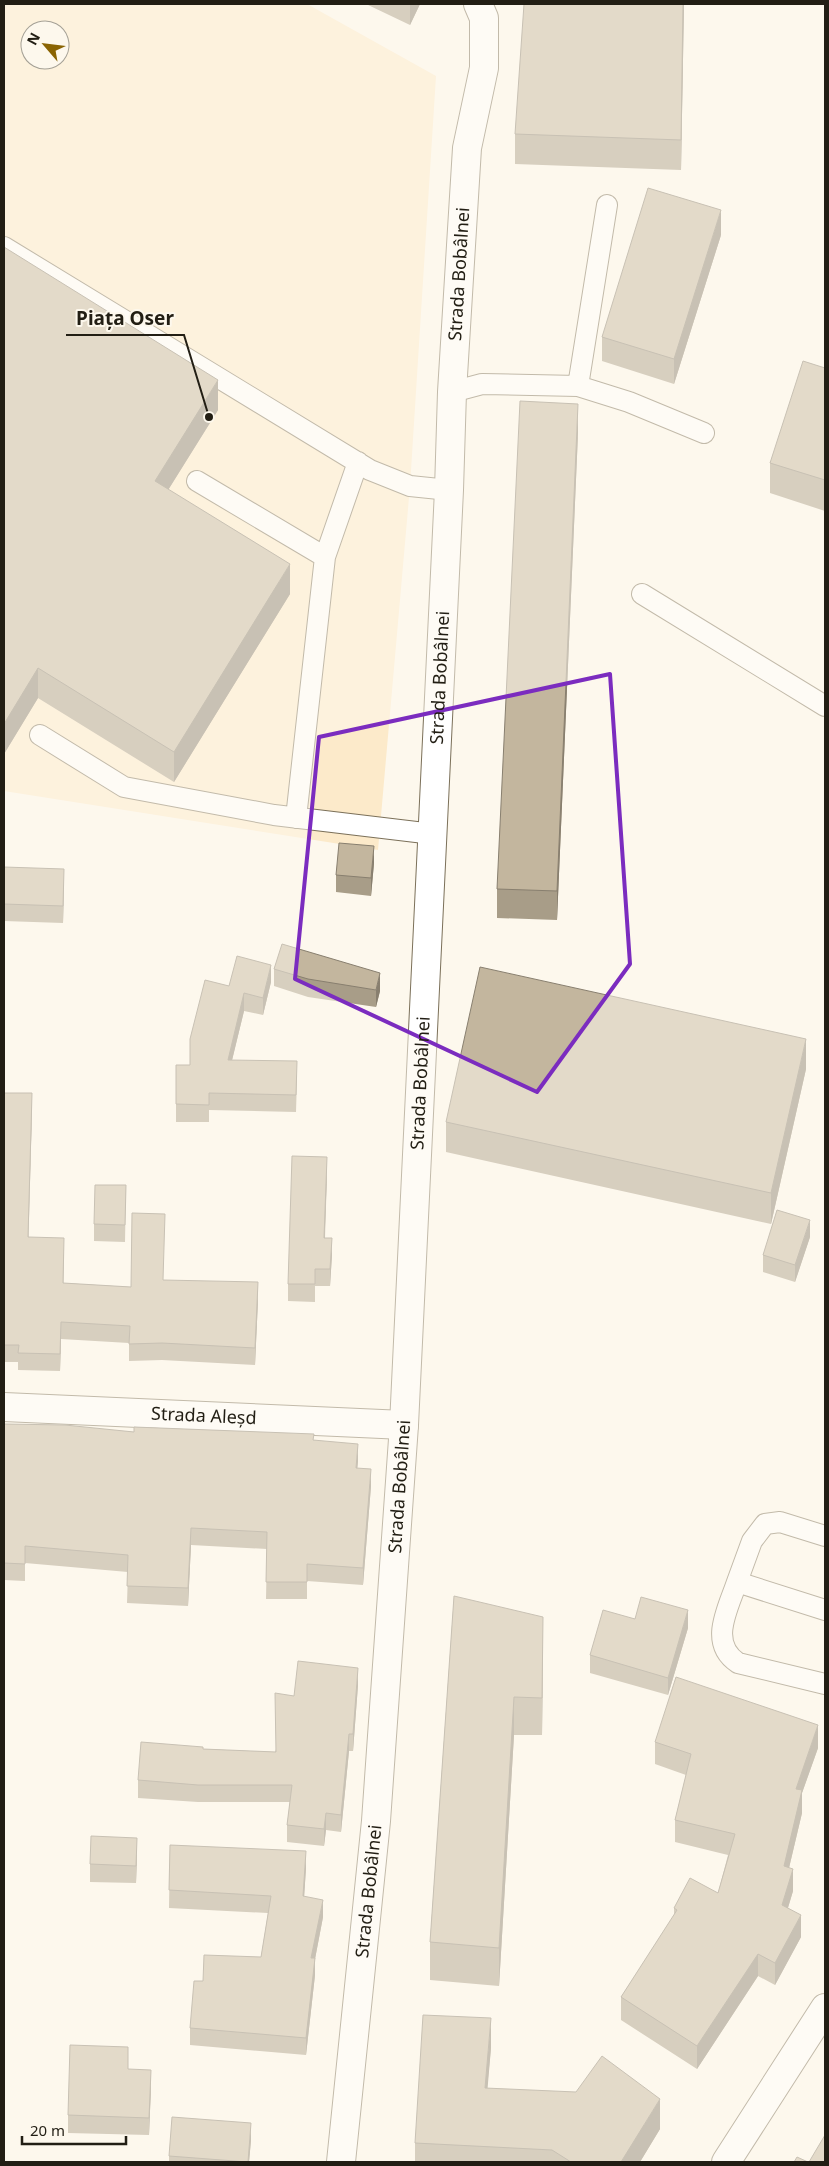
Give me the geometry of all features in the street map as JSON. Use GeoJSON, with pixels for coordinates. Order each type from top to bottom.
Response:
{"type":"FeatureCollection","features":[{"type":"Feature","properties":{"kind":"street","name":"Strada Bobâlnei"},"geometry":{"type":"LineString","coordinates":[[341,2162],[376,1821],[404,1425],[449,490],[452,392],[467,148],[484,68],[484,18],[478,4]]}},
{"type":"Feature","properties":{"kind":"street","name":"Strada Aleșd"},"geometry":{"type":"LineString","coordinates":[[4,1407],[404,1425]]}},
{"type":"Feature","properties":{"kind":"street"},"geometry":{"type":"LineString","coordinates":[[726,2162],[825,2008]]}},
{"type":"Feature","properties":{"kind":"lane"},"geometry":{"type":"LineString","coordinates":[[578,386],[606,205]]}},
{"type":"Feature","properties":{"kind":"lane"},"geometry":{"type":"LineString","coordinates":[[4,247],[358,462],[410,486],[449,490]]}},
{"type":"Feature","properties":{"kind":"lane"},"geometry":{"type":"LineString","coordinates":[[452,392],[482,384],[578,386],[629,402],[704,433]]}},
{"type":"Feature","properties":{"kind":"lane"},"geometry":{"type":"LineString","coordinates":[[296,818],[325,557],[358,462]]}},
{"type":"Feature","properties":{"kind":"lane"},"geometry":{"type":"LineString","coordinates":[[197,481],[325,557]]}},
{"type":"Feature","properties":{"kind":"lane"},"geometry":{"type":"LineString","coordinates":[[642,594],[825,706]]}},
{"type":"Feature","properties":{"kind":"lane"},"geometry":{"type":"LineString","coordinates":[[40,735],[124,787],[296,818],[433,834]]}},
{"type":"Feature","properties":{"kind":"lane"},"geometry":{"type":"LineString","coordinates":[[825,1536],[780,1522],[765,1524],[752,1541],[736,1582],[721,1638],[724,1650],[730,1658],[751,1667],[825,1684]]}},
{"type":"Feature","properties":{"kind":"lane"},"geometry":{"type":"LineString","coordinates":[[736,1582],[825,1610]]}},
{"type":"Feature","properties":{"kind":"highlighted area"},"geometry":{"type":"Polygon","coordinates":[[[610,674],[630,964],[537,1092],[295,979],[319,737],[610,674]]]}},
{"type":"Feature","properties":{"kind":"shaded area"},"geometry":{"type":"Polygon","coordinates":[[[4,4],[307,4],[436,76],[410,486],[378,850],[4,791],[4,4]]]}},
{"type":"Feature","properties":{"kind":"building"},"geometry":{"type":"Polygon","coordinates":[[[524,4],[683,4],[681,140],[515,134],[524,4]]]}},
{"type":"Feature","properties":{"kind":"building"},"geometry":{"type":"Polygon","coordinates":[[[648,188],[721,210],[674,359],[602,337],[648,188]]]}},
{"type":"Feature","properties":{"kind":"building"},"geometry":{"type":"Polygon","coordinates":[[[4,247],[218,380],[155,481],[290,564],[174,752],[38,668],[4,724],[4,247]]]}},
{"type":"Feature","properties":{"kind":"building"},"geometry":{"type":"Polygon","coordinates":[[[803,361],[825,368],[825,480],[770,463],[803,361]]]}},
{"type":"Feature","properties":{"kind":"building"},"geometry":{"type":"Polygon","coordinates":[[[520,401],[578,404],[557,891],[497,889],[520,401]]]}},
{"type":"Feature","properties":{"kind":"building"},"geometry":{"type":"Polygon","coordinates":[[[339,843],[374,846],[371,878],[336,875],[339,843]]]}},
{"type":"Feature","properties":{"kind":"building"},"geometry":{"type":"Polygon","coordinates":[[[4,867],[64,869],[63,906],[4,904],[4,867]]]}},
{"type":"Feature","properties":{"kind":"building"},"geometry":{"type":"Polygon","coordinates":[[[282,944],[380,973],[376,990],[308,979],[274,969],[282,944]]]}},
{"type":"Feature","properties":{"kind":"building"},"geometry":{"type":"Polygon","coordinates":[[[237,956],[271,965],[263,998],[244,993],[228,1060],[297,1061],[296,1095],[209,1093],[209,1105],[176,1104],[176,1065],[190,1065],[190,1039],[205,980],[229,986],[237,956]]]}},
{"type":"Feature","properties":{"kind":"building"},"geometry":{"type":"Polygon","coordinates":[[[480,967],[806,1039],[771,1193],[446,1122],[480,967]]]}},
{"type":"Feature","properties":{"kind":"building"},"geometry":{"type":"Polygon","coordinates":[[[4,1093],[32,1093],[28,1237],[64,1238],[63,1283],[131,1287],[132,1213],[165,1214],[163,1280],[258,1282],[255,1348],[162,1343],[129,1344],[130,1326],[61,1322],[60,1354],[18,1353],[19,1345],[4,1345],[4,1093]]]}},
{"type":"Feature","properties":{"kind":"building"},"geometry":{"type":"Polygon","coordinates":[[[292,1156],[327,1157],[324,1238],[332,1238],[330,1269],[315,1269],[315,1284],[288,1284],[292,1156]]]}},
{"type":"Feature","properties":{"kind":"building"},"geometry":{"type":"Polygon","coordinates":[[[95,1185],[126,1185],[125,1225],[94,1224],[95,1185]]]}},
{"type":"Feature","properties":{"kind":"building"},"geometry":{"type":"Polygon","coordinates":[[[777,1210],[810,1220],[795,1265],[763,1255],[777,1210]]]}},
{"type":"Feature","properties":{"kind":"building"},"geometry":{"type":"Polygon","coordinates":[[[4,1424],[65,1425],[134,1432],[134,1427],[314,1434],[313,1440],[358,1444],[356,1468],[371,1469],[363,1568],[307,1564],[307,1582],[266,1582],[267,1532],[191,1528],[188,1588],[127,1586],[128,1555],[25,1546],[25,1564],[4,1563],[4,1424]]]}},
{"type":"Feature","properties":{"kind":"building"},"geometry":{"type":"Polygon","coordinates":[[[454,1596],[543,1617],[542,1698],[514,1697],[499,1948],[430,1942],[454,1596]]]}},
{"type":"Feature","properties":{"kind":"building"},"geometry":{"type":"Polygon","coordinates":[[[641,1597],[688,1610],[668,1678],[590,1655],[603,1610],[635,1619],[641,1597]]]}},
{"type":"Feature","properties":{"kind":"building"},"geometry":{"type":"Polygon","coordinates":[[[298,1661],[358,1668],[353,1734],[349,1734],[341,1815],[326,1813],[324,1829],[287,1825],[292,1785],[198,1785],[138,1780],[141,1742],[203,1747],[203,1749],[276,1752],[275,1693],[294,1696],[298,1661]]]}},
{"type":"Feature","properties":{"kind":"building"},"geometry":{"type":"Polygon","coordinates":[[[676,1677],[818,1725],[796,1789],[802,1790],[784,1866],[793,1869],[782,1905],[801,1915],[775,1963],[758,1954],[697,2046],[621,1997],[677,1910],[674,1908],[690,1878],[718,1893],[735,1834],[675,1820],[691,1754],[655,1742],[676,1677]]]}},
{"type":"Feature","properties":{"kind":"building"},"geometry":{"type":"Polygon","coordinates":[[[91,1836],[137,1838],[136,1866],[90,1864],[91,1836]]]}},
{"type":"Feature","properties":{"kind":"building"},"geometry":{"type":"Polygon","coordinates":[[[170,1845],[306,1851],[303,1896],[323,1900],[311,1958],[315,1958],[306,2038],[190,2028],[194,1981],[203,1981],[204,1955],[261,1957],[271,1896],[169,1890],[170,1845]]]}},
{"type":"Feature","properties":{"kind":"building"},"geometry":{"type":"Polygon","coordinates":[[[423,2015],[491,2018],[485,2088],[576,2092],[602,2056],[660,2099],[621,2162],[571,2162],[552,2150],[415,2143],[423,2015]]]}},
{"type":"Feature","properties":{"kind":"building"},"geometry":{"type":"Polygon","coordinates":[[[70,2045],[128,2047],[128,2069],[151,2070],[149,2118],[68,2115],[70,2045]]]}},
{"type":"Feature","properties":{"kind":"building"},"geometry":{"type":"Polygon","coordinates":[[[172,2117],[251,2123],[248,2162],[169,2156],[172,2117]]]}},
{"type":"Feature","properties":{"kind":"building"},"geometry":{"type":"Polygon","coordinates":[[[825,2135],[825,2162],[809,2162],[825,2135]]]}},
{"type":"Feature","properties":{"kind":"building"},"geometry":{"type":"Polygon","coordinates":[[[797,2157],[808,2162],[794,2162],[797,2157]]]}},
{"type":"Feature","properties":{"kind":"place","name":"Piața Oser"},"geometry":{"type":"Point","coordinates":[209,417]}}]}
